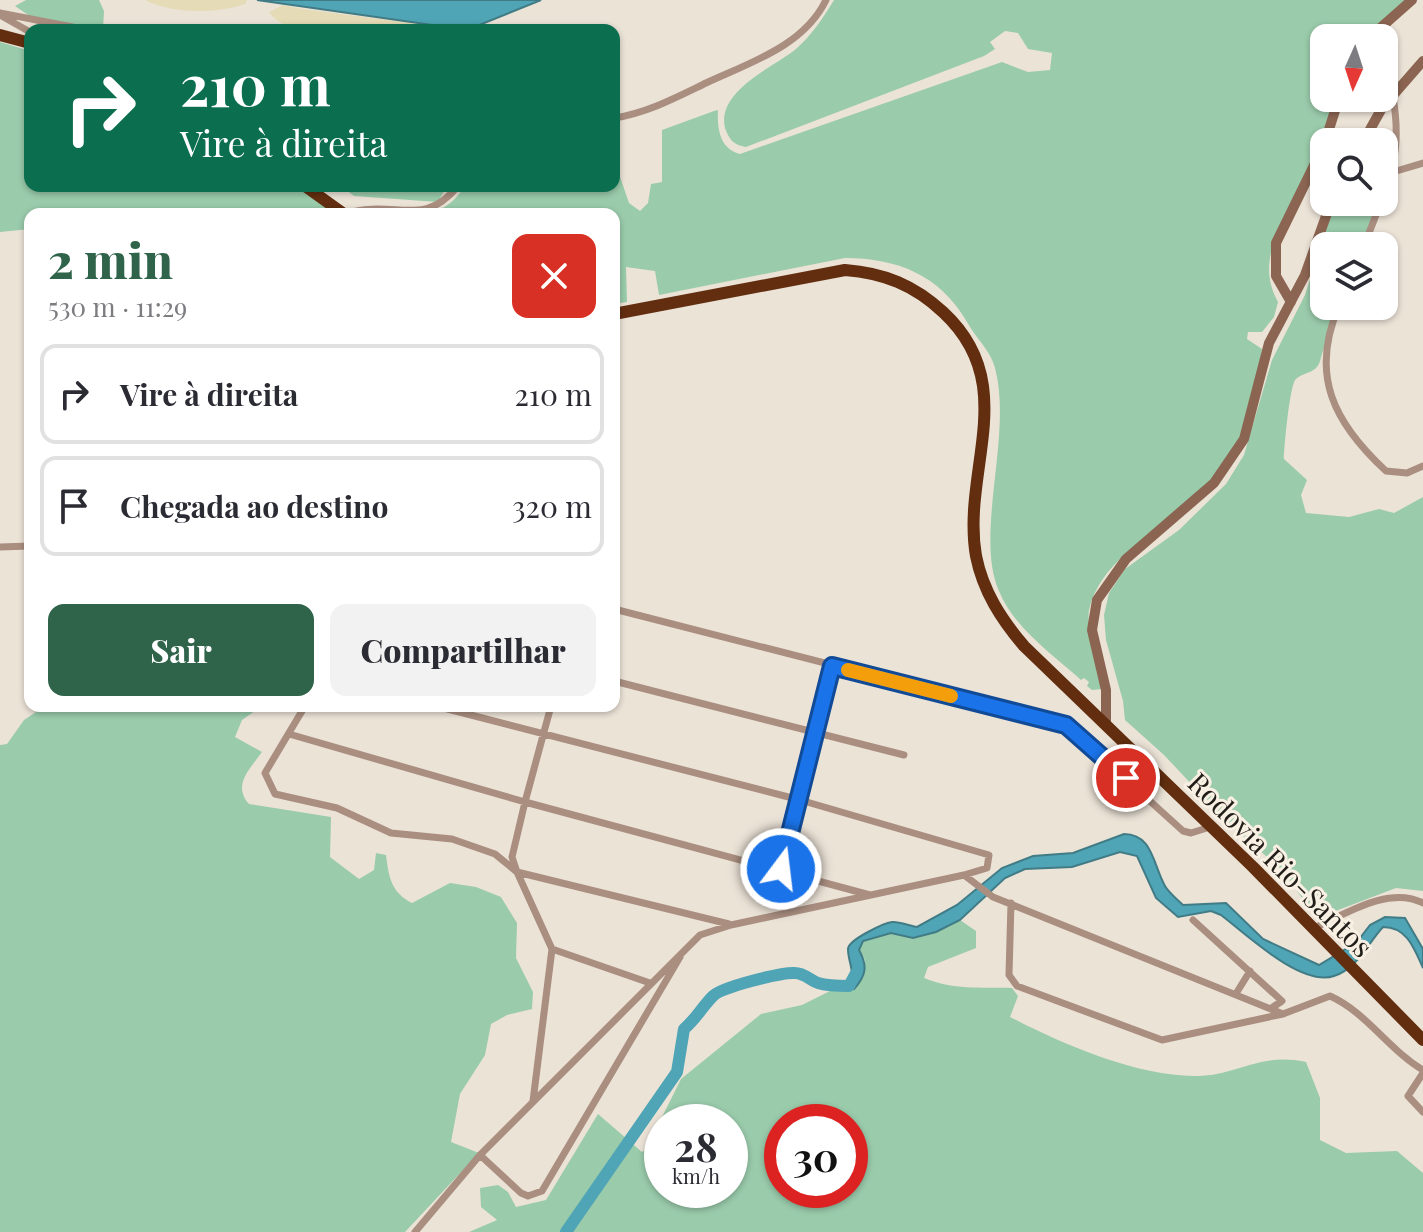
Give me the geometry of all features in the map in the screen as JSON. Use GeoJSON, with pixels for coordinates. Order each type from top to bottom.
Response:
{"type":"FeatureCollection","features":[{"type":"Feature","properties":{"kind":"highway"},"geometry":{"type":"LineString","coordinates":[[0,35],[24,41]]}},
{"type":"Feature","properties":{"kind":"highway"},"geometry":{"type":"LineString","coordinates":[[313,192],[336,208]]}},
{"type":"Feature","properties":{"kind":"highway","name":"Rodovia Rio-Santos"},"geometry":{"type":"LineString","coordinates":[[620,313],[845,270],[872,272],[898,280],[925,296],[963,336],[982,377],[985,434],[977,497],[976,553],[991,600],[1024,646],[1423,1040]]}},
{"type":"Feature","properties":{"kind":"street"},"geometry":{"type":"LineString","coordinates":[[620,116],[666,102],[764,58],[816,17],[826,0]]}},
{"type":"Feature","properties":{"kind":"street"},"geometry":{"type":"LineString","coordinates":[[1385,24],[1412,0]]}},
{"type":"Feature","properties":{"kind":"street"},"geometry":{"type":"LineString","coordinates":[[0,14],[55,24]]}},
{"type":"Feature","properties":{"kind":"street"},"geometry":{"type":"LineString","coordinates":[[0,14],[24,28]]}},
{"type":"Feature","properties":{"kind":"street"},"geometry":{"type":"LineString","coordinates":[[1398,91],[1423,61]]}},
{"type":"Feature","properties":{"kind":"street"},"geometry":{"type":"LineString","coordinates":[[1398,170],[1423,163]]}},
{"type":"Feature","properties":{"kind":"street"},"geometry":{"type":"LineString","coordinates":[[1291,302],[1276,276],[1276,243],[1310,174]]}},
{"type":"Feature","properties":{"kind":"street"},"geometry":{"type":"LineString","coordinates":[[433,208],[446,202],[454,192]]}},
{"type":"Feature","properties":{"kind":"street"},"geometry":{"type":"LineString","coordinates":[[366,208],[395,208]]}},
{"type":"Feature","properties":{"kind":"street"},"geometry":{"type":"LineString","coordinates":[[1106,726],[1106,690],[1092,630],[1097,600],[1114,571],[1199,500],[1244,439],[1255,408],[1269,343],[1291,302],[1325,216]]}},
{"type":"Feature","properties":{"kind":"street"},"geometry":{"type":"LineString","coordinates":[[1334,320],[1323,369],[1334,404],[1355,437],[1386,471],[1407,473],[1423,466]]}},
{"type":"Feature","properties":{"kind":"street"},"geometry":{"type":"LineString","coordinates":[[0,547],[24,546]]}},
{"type":"Feature","properties":{"kind":"street"},"geometry":{"type":"LineString","coordinates":[[620,611],[1066,725],[1183,831],[1191,833],[1210,827]]}},
{"type":"Feature","properties":{"kind":"street"},"geometry":{"type":"LineString","coordinates":[[781,869],[832,666]]}},
{"type":"Feature","properties":{"kind":"street"},"geometry":{"type":"LineString","coordinates":[[620,683],[904,755]]}},
{"type":"Feature","properties":{"kind":"street"},"geometry":{"type":"LineString","coordinates":[[1088,707],[1106,690]]}},
{"type":"Feature","properties":{"kind":"street"},"geometry":{"type":"LineString","coordinates":[[302,712],[265,773],[275,794],[337,808],[391,833],[452,839],[474,846],[495,854],[517,872],[731,925]]}},
{"type":"Feature","properties":{"kind":"street"},"geometry":{"type":"LineString","coordinates":[[415,1232],[480,1155],[700,935],[731,925],[964,875],[987,868],[989,855],[800,800],[458,712]]}},
{"type":"Feature","properties":{"kind":"street"},"geometry":{"type":"LineString","coordinates":[[533,1104],[552,949],[512,857],[550,712]]}},
{"type":"Feature","properties":{"kind":"street"},"geometry":{"type":"LineString","coordinates":[[289,734],[525,802],[872,895]]}},
{"type":"Feature","properties":{"kind":"street"},"geometry":{"type":"LineString","coordinates":[[964,875],[993,897],[1237,992],[1283,1014]]}},
{"type":"Feature","properties":{"kind":"street"},"geometry":{"type":"LineString","coordinates":[[1312,929],[1383,900],[1404,897],[1423,903]]}},
{"type":"Feature","properties":{"kind":"street"},"geometry":{"type":"LineString","coordinates":[[1011,903],[1009,975],[1017,986],[1162,1040],[1283,1014],[1330,996],[1354,1011],[1396,1051],[1423,1071],[1408,1096],[1423,1112]]}},
{"type":"Feature","properties":{"kind":"street"},"geometry":{"type":"LineString","coordinates":[[1193,920],[1282,1001],[1273,1007]]}},
{"type":"Feature","properties":{"kind":"street"},"geometry":{"type":"LineString","coordinates":[[480,1155],[521,1193],[528,1196],[542,1191],[688,945]]}},
{"type":"Feature","properties":{"kind":"street"},"geometry":{"type":"LineString","coordinates":[[552,949],[650,983]]}},
{"type":"Feature","properties":{"kind":"street"},"geometry":{"type":"LineString","coordinates":[[1237,992],[1250,971]]}},
{"type":"Feature","properties":{"kind":"green space"},"geometry":{"type":"Polygon","coordinates":[[[26,0],[99,0],[104,11],[103,24],[41,24],[15,6],[26,0]]]}},
{"type":"Feature","properties":{"kind":"green space"},"geometry":{"type":"Polygon","coordinates":[[[834,0],[1407,0],[1380,24],[1310,24],[1310,112],[1335,112],[1328,128],[1310,128],[1310,165],[1273,244],[1269,272],[1278,302],[1274,317],[1262,332],[1248,332],[1247,339],[1262,349],[1245,424],[1230,459],[1207,489],[1122,557],[1096,591],[1089,617],[1103,689],[1092,690],[1087,686],[1089,682],[1084,678],[1081,680],[1035,640],[1014,617],[999,591],[992,568],[990,542],[1000,423],[995,368],[986,350],[944,292],[915,272],[882,261],[864,259],[845,258],[659,295],[655,271],[626,267],[627,302],[620,303],[620,208],[443,208],[460,192],[620,192],[620,177],[629,203],[640,211],[648,203],[651,184],[662,182],[662,130],[714,111],[718,110],[719,131],[724,143],[740,154],[1002,62],[1028,72],[1050,70],[1052,53],[1028,49],[1018,33],[1005,31],[990,42],[995,49],[984,56],[746,147],[735,143],[725,128],[729,103],[749,81],[802,44],[834,0]]]}},
{"type":"Feature","properties":{"kind":"green space"},"geometry":{"type":"Polygon","coordinates":[[[0,42],[24,49],[24,192],[311,192],[331,208],[24,208],[24,230],[0,232],[0,42]]]}},
{"type":"Feature","properties":{"kind":"green space"},"geometry":{"type":"Polygon","coordinates":[[[349,192],[444,192],[438,202],[354,196],[349,192]]]}},
{"type":"Feature","properties":{"kind":"green space"},"geometry":{"type":"Polygon","coordinates":[[[1330,216],[1374,216],[1368,232],[1325,232],[1330,216]]]}},
{"type":"Feature","properties":{"kind":"green space"},"geometry":{"type":"Polygon","coordinates":[[[1310,280],[1310,320],[1332,320],[1318,365],[1299,376],[1294,383],[1288,416],[1284,459],[1307,480],[1301,495],[1306,513],[1349,517],[1379,509],[1394,513],[1423,497],[1423,891],[1396,888],[1325,915],[1305,902],[1282,870],[1229,824],[1164,755],[1125,720],[1123,701],[1106,640],[1104,615],[1109,593],[1125,569],[1179,530],[1226,484],[1244,455],[1272,360],[1310,280]]]}},
{"type":"Feature","properties":{"kind":"green space"},"geometry":{"type":"Polygon","coordinates":[[[36,712],[253,712],[242,720],[235,737],[262,752],[242,784],[244,797],[249,804],[331,817],[330,857],[359,879],[374,870],[376,853],[386,855],[392,884],[412,903],[450,883],[476,887],[501,897],[517,923],[516,958],[533,992],[532,1009],[507,1015],[491,1024],[485,1055],[460,1094],[451,1142],[479,1153],[405,1232],[0,1232],[0,745],[7,744],[24,720],[36,712]]]}},
{"type":"Feature","properties":{"kind":"green space"},"geometry":{"type":"Polygon","coordinates":[[[960,920],[976,931],[976,948],[928,967],[924,978],[956,986],[1012,988],[1018,996],[1010,1017],[1076,1048],[1126,1065],[1174,1075],[1197,1076],[1275,1060],[1306,1062],[1320,1098],[1320,1140],[1346,1153],[1397,1151],[1423,1173],[1423,1232],[469,1232],[497,1220],[481,1207],[480,1188],[498,1185],[508,1192],[516,1207],[546,1200],[598,1114],[642,1152],[644,1150],[644,1208],[748,1208],[748,1104],[668,1104],[681,1079],[761,1014],[802,1005],[834,989],[854,989],[865,960],[859,950],[863,941],[891,933],[913,938],[960,920]]]}},
{"type":"Feature","properties":{"kind":"sand"},"geometry":{"type":"Polygon","coordinates":[[[145,0],[247,0],[245,4],[234,7],[195,11],[168,8],[145,0]]]}},
{"type":"Feature","properties":{"kind":"sand"},"geometry":{"type":"Polygon","coordinates":[[[283,5],[420,24],[284,24],[269,12],[283,5]]]}},
{"type":"Feature","properties":{"kind":"water"},"geometry":{"type":"Polygon","coordinates":[[[257,0],[541,0],[482,24],[425,24],[257,0]]]}},
{"type":"Feature","properties":{"kind":"water"},"geometry":{"type":"Polygon","coordinates":[[[1124,834],[1134,835],[1147,845],[1165,886],[1183,905],[1226,903],[1263,939],[1319,965],[1357,942],[1370,925],[1385,917],[1405,918],[1423,949],[1423,968],[1404,935],[1383,927],[1356,962],[1342,973],[1321,977],[1306,974],[1274,957],[1221,915],[1211,911],[1178,917],[1156,898],[1137,856],[1120,852],[1072,867],[1025,869],[1005,878],[960,920],[936,932],[913,938],[891,933],[863,941],[859,950],[865,966],[863,975],[854,989],[849,986],[852,971],[848,949],[867,932],[892,922],[917,927],[957,905],[1002,868],[1033,856],[1073,853],[1124,834]]]}},
{"type":"Feature","properties":{"kind":"waterway"},"geometry":{"type":"LineString","coordinates":[[566,1232],[677,1072],[684,1029],[713,996],[739,985],[788,973],[801,974],[822,984],[849,986],[856,973]]}},
{"type":"Feature","properties":{"kind":"slow traffic"},"geometry":{"type":"LineString","coordinates":[[848,670],[951,696]]}},
{"type":"Feature","properties":{"kind":"route"},"geometry":{"type":"LineString","coordinates":[[781,869],[832,666],[1066,725],[1126,778]]}}]}
